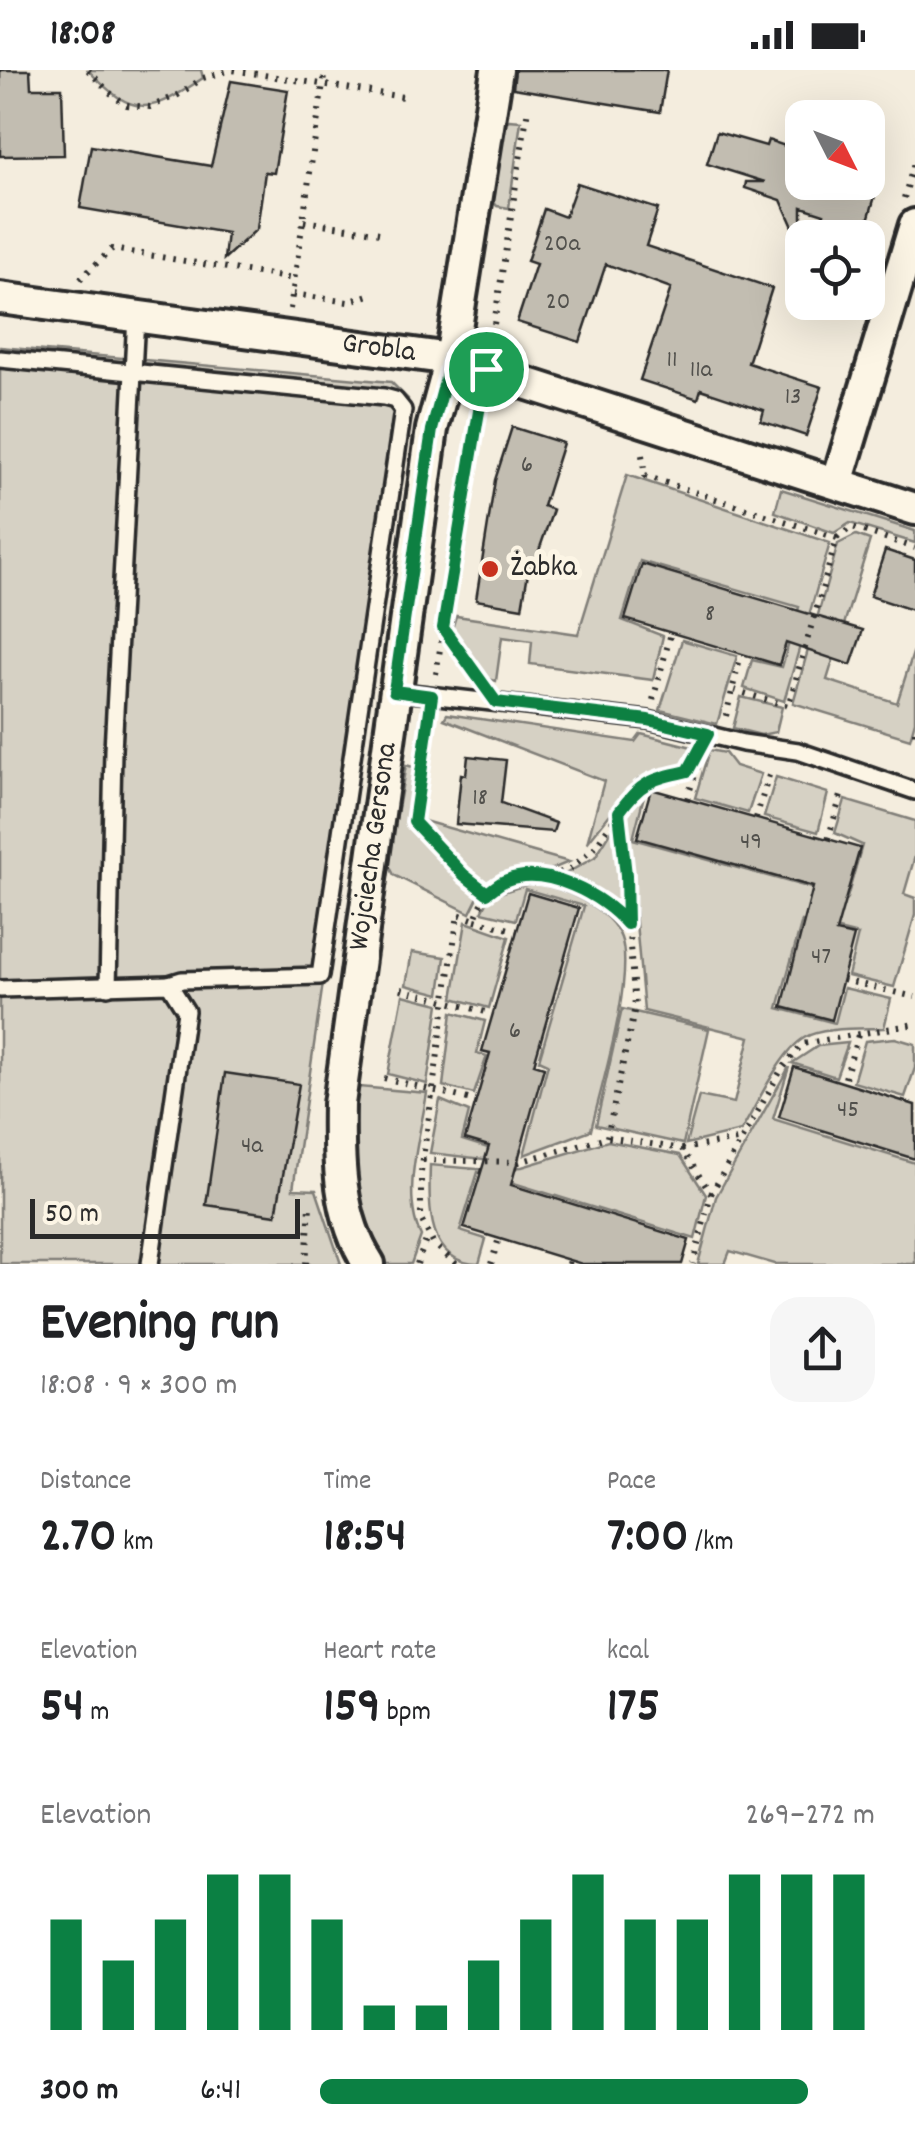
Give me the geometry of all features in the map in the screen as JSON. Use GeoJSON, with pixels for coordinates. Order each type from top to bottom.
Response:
{"type":"FeatureCollection","features":[{"type":"Feature","properties":{"kind":"street","name":"Wojciecha Gersona"},"geometry":{"type":"LineString","coordinates":[[368,1264],[354,1242],[338,1166],[339,1104],[432,430],[451,359],[497,70]]}},
{"type":"Feature","properties":{"kind":"street"},"geometry":{"type":"LineString","coordinates":[[837,482],[915,225]]}},
{"type":"Feature","properties":{"kind":"street","name":"Grobla"},"geometry":{"type":"LineString","coordinates":[[0,298],[451,359],[915,509]]}},
{"type":"Feature","properties":{"kind":"lane"},"geometry":{"type":"LineString","coordinates":[[108,987],[113,750],[136,316]]}},
{"type":"Feature","properties":{"kind":"lane"},"geometry":{"type":"LineString","coordinates":[[0,359],[384,397],[395,400],[403,410],[320,976],[0,989]]}},
{"type":"Feature","properties":{"kind":"lane"},"geometry":{"type":"LineString","coordinates":[[394,691],[648,720],[798,751],[915,791]]}},
{"type":"Feature","properties":{"kind":"lane"},"geometry":{"type":"LineString","coordinates":[[150,1264],[186,1012],[169,984]]}},
{"type":"Feature","properties":{"kind":"path"},"geometry":{"type":"LineString","coordinates":[[88,70],[127,105],[150,107],[178,96],[203,78],[232,70],[403,97]]}},
{"type":"Feature","properties":{"kind":"path"},"geometry":{"type":"LineString","coordinates":[[287,335],[325,70]]}},
{"type":"Feature","properties":{"kind":"path"},"geometry":{"type":"LineString","coordinates":[[432,696],[528,106]]}},
{"type":"Feature","properties":{"kind":"path"},"geometry":{"type":"LineString","coordinates":[[304,220],[380,233]]}},
{"type":"Feature","properties":{"kind":"path"},"geometry":{"type":"LineString","coordinates":[[112,249],[294,279]]}},
{"type":"Feature","properties":{"kind":"path"},"geometry":{"type":"LineString","coordinates":[[292,294],[348,302],[369,295]]}},
{"type":"Feature","properties":{"kind":"path"},"geometry":{"type":"LineString","coordinates":[[645,476],[836,538]]}},
{"type":"Feature","properties":{"kind":"path"},"geometry":{"type":"LineString","coordinates":[[734,690],[788,706],[836,538],[852,527],[915,548]]}},
{"type":"Feature","properties":{"kind":"path"},"geometry":{"type":"LineString","coordinates":[[443,628],[496,702]]}},
{"type":"Feature","properties":{"kind":"path"},"geometry":{"type":"LineString","coordinates":[[648,720],[671,633]]}},
{"type":"Feature","properties":{"kind":"path"},"geometry":{"type":"LineString","coordinates":[[687,799],[734,690],[741,654]]}},
{"type":"Feature","properties":{"kind":"path"},"geometry":{"type":"LineString","coordinates":[[915,731],[915,740]]}},
{"type":"Feature","properties":{"kind":"path"},"geometry":{"type":"LineString","coordinates":[[475,920],[487,893],[507,879],[549,878],[571,868],[595,847],[634,790],[650,779],[688,771],[714,735]]}},
{"type":"Feature","properties":{"kind":"path"},"geometry":{"type":"LineString","coordinates":[[756,818],[778,748]]}},
{"type":"Feature","properties":{"kind":"path"},"geometry":{"type":"LineString","coordinates":[[828,838],[849,768]]}},
{"type":"Feature","properties":{"kind":"path"},"geometry":{"type":"LineString","coordinates":[[417,804],[414,822],[464,875],[487,893]]}},
{"type":"Feature","properties":{"kind":"path"},"geometry":{"type":"LineString","coordinates":[[608,1137],[636,1007],[619,812]]}},
{"type":"Feature","properties":{"kind":"path"},"geometry":{"type":"LineString","coordinates":[[549,878],[605,903],[627,924]]}},
{"type":"Feature","properties":{"kind":"path"},"geometry":{"type":"LineString","coordinates":[[456,1264],[433,1243],[421,1219],[423,1160],[458,914],[517,931]]}},
{"type":"Feature","properties":{"kind":"path"},"geometry":{"type":"LineString","coordinates":[[843,980],[915,997]]}},
{"type":"Feature","properties":{"kind":"path"},"geometry":{"type":"LineString","coordinates":[[402,990],[493,1014]]}},
{"type":"Feature","properties":{"kind":"path"},"geometry":{"type":"LineString","coordinates":[[693,1264],[711,1194],[780,1072],[802,1044],[915,1024]]}},
{"type":"Feature","properties":{"kind":"path"},"geometry":{"type":"LineString","coordinates":[[846,1078],[858,1035]]}},
{"type":"Feature","properties":{"kind":"path"},"geometry":{"type":"LineString","coordinates":[[384,1078],[476,1102]]}},
{"type":"Feature","properties":{"kind":"path"},"geometry":{"type":"LineString","coordinates":[[423,1160],[519,1162],[608,1137],[682,1149],[743,1138]]}},
{"type":"Feature","properties":{"kind":"path"},"geometry":{"type":"LineString","coordinates":[[682,1149],[711,1194]]}},
{"type":"Feature","properties":{"kind":"path"},"geometry":{"type":"LineString","coordinates":[[418,1264],[428,1234]]}},
{"type":"Feature","properties":{"kind":"path"},"geometry":{"type":"LineString","coordinates":[[491,1264],[498,1238]]}},
{"type":"Feature","properties":{"kind":"shaded area"},"geometry":{"type":"Polygon","coordinates":[[[88,70],[201,70],[203,78],[169,99],[143,106],[118,97],[88,70]]]}},
{"type":"Feature","properties":{"kind":"shaded area"},"geometry":{"type":"Polygon","coordinates":[[[509,120],[521,121],[509,208],[497,206],[492,200],[503,125],[509,120]]]}},
{"type":"Feature","properties":{"kind":"shaded area"},"geometry":{"type":"Polygon","coordinates":[[[0,347],[391,382],[408,399],[293,1189],[316,1190],[341,1264],[0,1264],[0,347]]]}},
{"type":"Feature","properties":{"kind":"shaded area"},"geometry":{"type":"Polygon","coordinates":[[[627,475],[830,543],[784,701],[744,688],[752,660],[782,667],[799,607],[640,561],[622,620],[663,636],[653,680],[530,664],[532,641],[502,637],[496,681],[488,679],[451,632],[456,616],[578,634],[627,475]]]}},
{"type":"Feature","properties":{"kind":"shaded area"},"geometry":{"type":"Polygon","coordinates":[[[781,489],[915,531],[915,543],[850,523],[834,533],[775,512],[781,489]]]}},
{"type":"Feature","properties":{"kind":"shaded area"},"geometry":{"type":"Polygon","coordinates":[[[856,535],[870,540],[827,680],[897,703],[915,647],[915,721],[910,739],[793,703],[838,544],[856,535]]]}},
{"type":"Feature","properties":{"kind":"shaded area"},"geometry":{"type":"Polygon","coordinates":[[[682,640],[737,656],[717,724],[660,710],[682,640]]]}},
{"type":"Feature","properties":{"kind":"shaded area"},"geometry":{"type":"Polygon","coordinates":[[[741,697],[782,707],[776,732],[761,735],[733,728],[741,697]]]}},
{"type":"Feature","properties":{"kind":"shaded area"},"geometry":{"type":"Polygon","coordinates":[[[447,714],[635,742],[641,734],[692,747],[688,764],[638,779],[587,843],[604,781],[444,719],[447,714]]]}},
{"type":"Feature","properties":{"kind":"shaded area"},"geometry":{"type":"Polygon","coordinates":[[[709,750],[725,753],[735,766],[761,774],[748,813],[695,798],[709,750]]]}},
{"type":"Feature","properties":{"kind":"shaded area"},"geometry":{"type":"Polygon","coordinates":[[[406,765],[416,768],[409,826],[455,876],[479,895],[470,913],[394,875],[388,863],[406,765]]]}},
{"type":"Feature","properties":{"kind":"shaded area"},"geometry":{"type":"Polygon","coordinates":[[[776,777],[828,793],[818,832],[764,817],[776,777]]]}},
{"type":"Feature","properties":{"kind":"shaded area"},"geometry":{"type":"Polygon","coordinates":[[[646,788],[633,839],[847,898],[862,845],[835,833],[845,800],[915,821],[915,856],[904,894],[915,898],[915,915],[894,987],[848,976],[858,935],[802,921],[778,1008],[835,1023],[844,988],[891,999],[884,1028],[831,1030],[804,1038],[777,1067],[741,1131],[686,1144],[699,1096],[734,1103],[750,1037],[644,1011],[626,811],[646,788]]]}},
{"type":"Feature","properties":{"kind":"shaded area"},"geometry":{"type":"Polygon","coordinates":[[[424,821],[569,862],[545,872],[500,876],[485,885],[459,864],[424,821]]]}},
{"type":"Feature","properties":{"kind":"shaded area"},"geometry":{"type":"Polygon","coordinates":[[[616,824],[622,909],[602,893],[560,877],[595,857],[616,824]]]}},
{"type":"Feature","properties":{"kind":"shaded area"},"geometry":{"type":"Polygon","coordinates":[[[532,883],[570,894],[607,917],[621,938],[624,978],[591,1130],[524,1155],[548,1064],[539,1060],[584,906],[525,889],[516,920],[482,912],[490,896],[532,883]]]}},
{"type":"Feature","properties":{"kind":"shaded area"},"geometry":{"type":"Polygon","coordinates":[[[466,922],[509,937],[489,1008],[453,998],[466,922]]]}},
{"type":"Feature","properties":{"kind":"shaded area"},"geometry":{"type":"Polygon","coordinates":[[[412,952],[445,957],[440,994],[406,985],[412,952]]]}},
{"type":"Feature","properties":{"kind":"shaded area"},"geometry":{"type":"Polygon","coordinates":[[[403,995],[439,1004],[427,1084],[388,1074],[403,995]]]}},
{"type":"Feature","properties":{"kind":"shaded area"},"geometry":{"type":"Polygon","coordinates":[[[622,1009],[709,1029],[683,1144],[596,1125],[622,1009]]]}},
{"type":"Feature","properties":{"kind":"shaded area"},"geometry":{"type":"Polygon","coordinates":[[[452,1012],[485,1021],[477,1053],[487,1056],[474,1094],[443,1086],[452,1012]]]}},
{"type":"Feature","properties":{"kind":"shaded area"},"geometry":{"type":"Polygon","coordinates":[[[895,1038],[915,1044],[915,1068],[905,1097],[853,1082],[865,1041],[895,1038]]]}},
{"type":"Feature","properties":{"kind":"shaded area"},"geometry":{"type":"Polygon","coordinates":[[[848,1043],[836,1077],[792,1063],[818,1046],[848,1043]]]}},
{"type":"Feature","properties":{"kind":"shaded area"},"geometry":{"type":"Polygon","coordinates":[[[789,1067],[773,1119],[915,1163],[915,1264],[775,1264],[730,1251],[725,1264],[698,1264],[716,1197],[789,1067]]]}},
{"type":"Feature","properties":{"kind":"shaded area"},"geometry":{"type":"Polygon","coordinates":[[[359,1087],[427,1093],[412,1184],[415,1220],[421,1236],[411,1264],[386,1264],[359,1204],[352,1162],[351,1096],[359,1087]]]}},
{"type":"Feature","properties":{"kind":"shaded area"},"geometry":{"type":"Polygon","coordinates":[[[440,1100],[469,1112],[462,1140],[520,1158],[492,1160],[430,1153],[440,1100]]]}},
{"type":"Feature","properties":{"kind":"shaded area"},"geometry":{"type":"Polygon","coordinates":[[[608,1141],[680,1155],[706,1195],[695,1239],[478,1172],[460,1231],[486,1239],[479,1264],[461,1261],[440,1242],[431,1212],[430,1165],[489,1170],[522,1167],[608,1141]]]}},
{"type":"Feature","properties":{"kind":"building"},"geometry":{"type":"Polygon","coordinates":[[[0,70],[30,70],[31,88],[62,88],[64,155],[0,156],[0,70]]]}},
{"type":"Feature","properties":{"kind":"building"},"geometry":{"type":"Polygon","coordinates":[[[515,70],[667,70],[660,112],[513,88],[515,70]]]}},
{"type":"Feature","properties":{"kind":"building"},"geometry":{"type":"Polygon","coordinates":[[[231,81],[288,90],[274,173],[265,172],[257,229],[224,259],[227,233],[80,208],[91,146],[211,166],[231,81]]]}},
{"type":"Feature","properties":{"kind":"building"},"geometry":{"type":"Polygon","coordinates":[[[717,132],[766,146],[768,140],[785,146],[785,200],[874,200],[868,220],[822,220],[824,214],[802,207],[802,220],[790,220],[781,200],[745,188],[746,182],[765,182],[707,164],[717,132]]]}},
{"type":"Feature","properties":{"kind":"building"},"geometry":{"type":"Polygon","coordinates":[[[577,183],[658,209],[646,246],[772,288],[748,363],[822,387],[806,436],[761,421],[764,410],[701,389],[698,399],[640,380],[671,288],[606,264],[580,342],[517,322],[536,264],[527,261],[544,209],[565,217],[577,183]]]}},
{"type":"Feature","properties":{"kind":"building"},"geometry":{"type":"Polygon","coordinates":[[[512,427],[563,443],[543,506],[553,510],[533,568],[529,567],[522,608],[476,600],[495,480],[512,427]]]}},
{"type":"Feature","properties":{"kind":"building"},"geometry":{"type":"Polygon","coordinates":[[[885,550],[915,560],[915,611],[870,596],[885,550]]]}},
{"type":"Feature","properties":{"kind":"building"},"geometry":{"type":"Polygon","coordinates":[[[642,564],[863,630],[851,665],[786,643],[779,665],[625,619],[642,564]]]}},
{"type":"Feature","properties":{"kind":"building"},"geometry":{"type":"Polygon","coordinates":[[[468,756],[506,760],[501,803],[556,823],[553,832],[456,824],[461,774],[466,775],[468,756]]]}},
{"type":"Feature","properties":{"kind":"building"},"geometry":{"type":"Polygon","coordinates":[[[651,789],[860,848],[836,932],[854,936],[832,1020],[782,1007],[813,887],[637,838],[651,789]]]}},
{"type":"Feature","properties":{"kind":"building"},"geometry":{"type":"Polygon","coordinates":[[[528,893],[579,908],[534,1064],[544,1067],[511,1185],[689,1240],[682,1264],[582,1264],[464,1228],[489,1146],[465,1139],[490,1053],[482,1051],[528,893]]]}},
{"type":"Feature","properties":{"kind":"building"},"geometry":{"type":"Polygon","coordinates":[[[794,1067],[915,1105],[915,1159],[779,1117],[794,1067]]]}},
{"type":"Feature","properties":{"kind":"building"},"geometry":{"type":"Polygon","coordinates":[[[225,1073],[299,1084],[276,1215],[206,1205],[225,1073]]]}},
{"type":"Feature","properties":{"kind":"place","name":"Żabka"},"geometry":{"type":"Point","coordinates":[490,569]}},
{"type":"Feature","properties":{"kind":"route"},"geometry":{"type":"LineString","coordinates":[[451,359],[486,369],[443,628],[496,702],[648,720],[708,734],[688,771],[650,779],[634,790],[619,812],[627,924],[614,909],[596,898],[549,878],[507,879],[487,893],[464,875],[414,822],[432,696],[394,691],[432,430],[451,359]]}}]}
